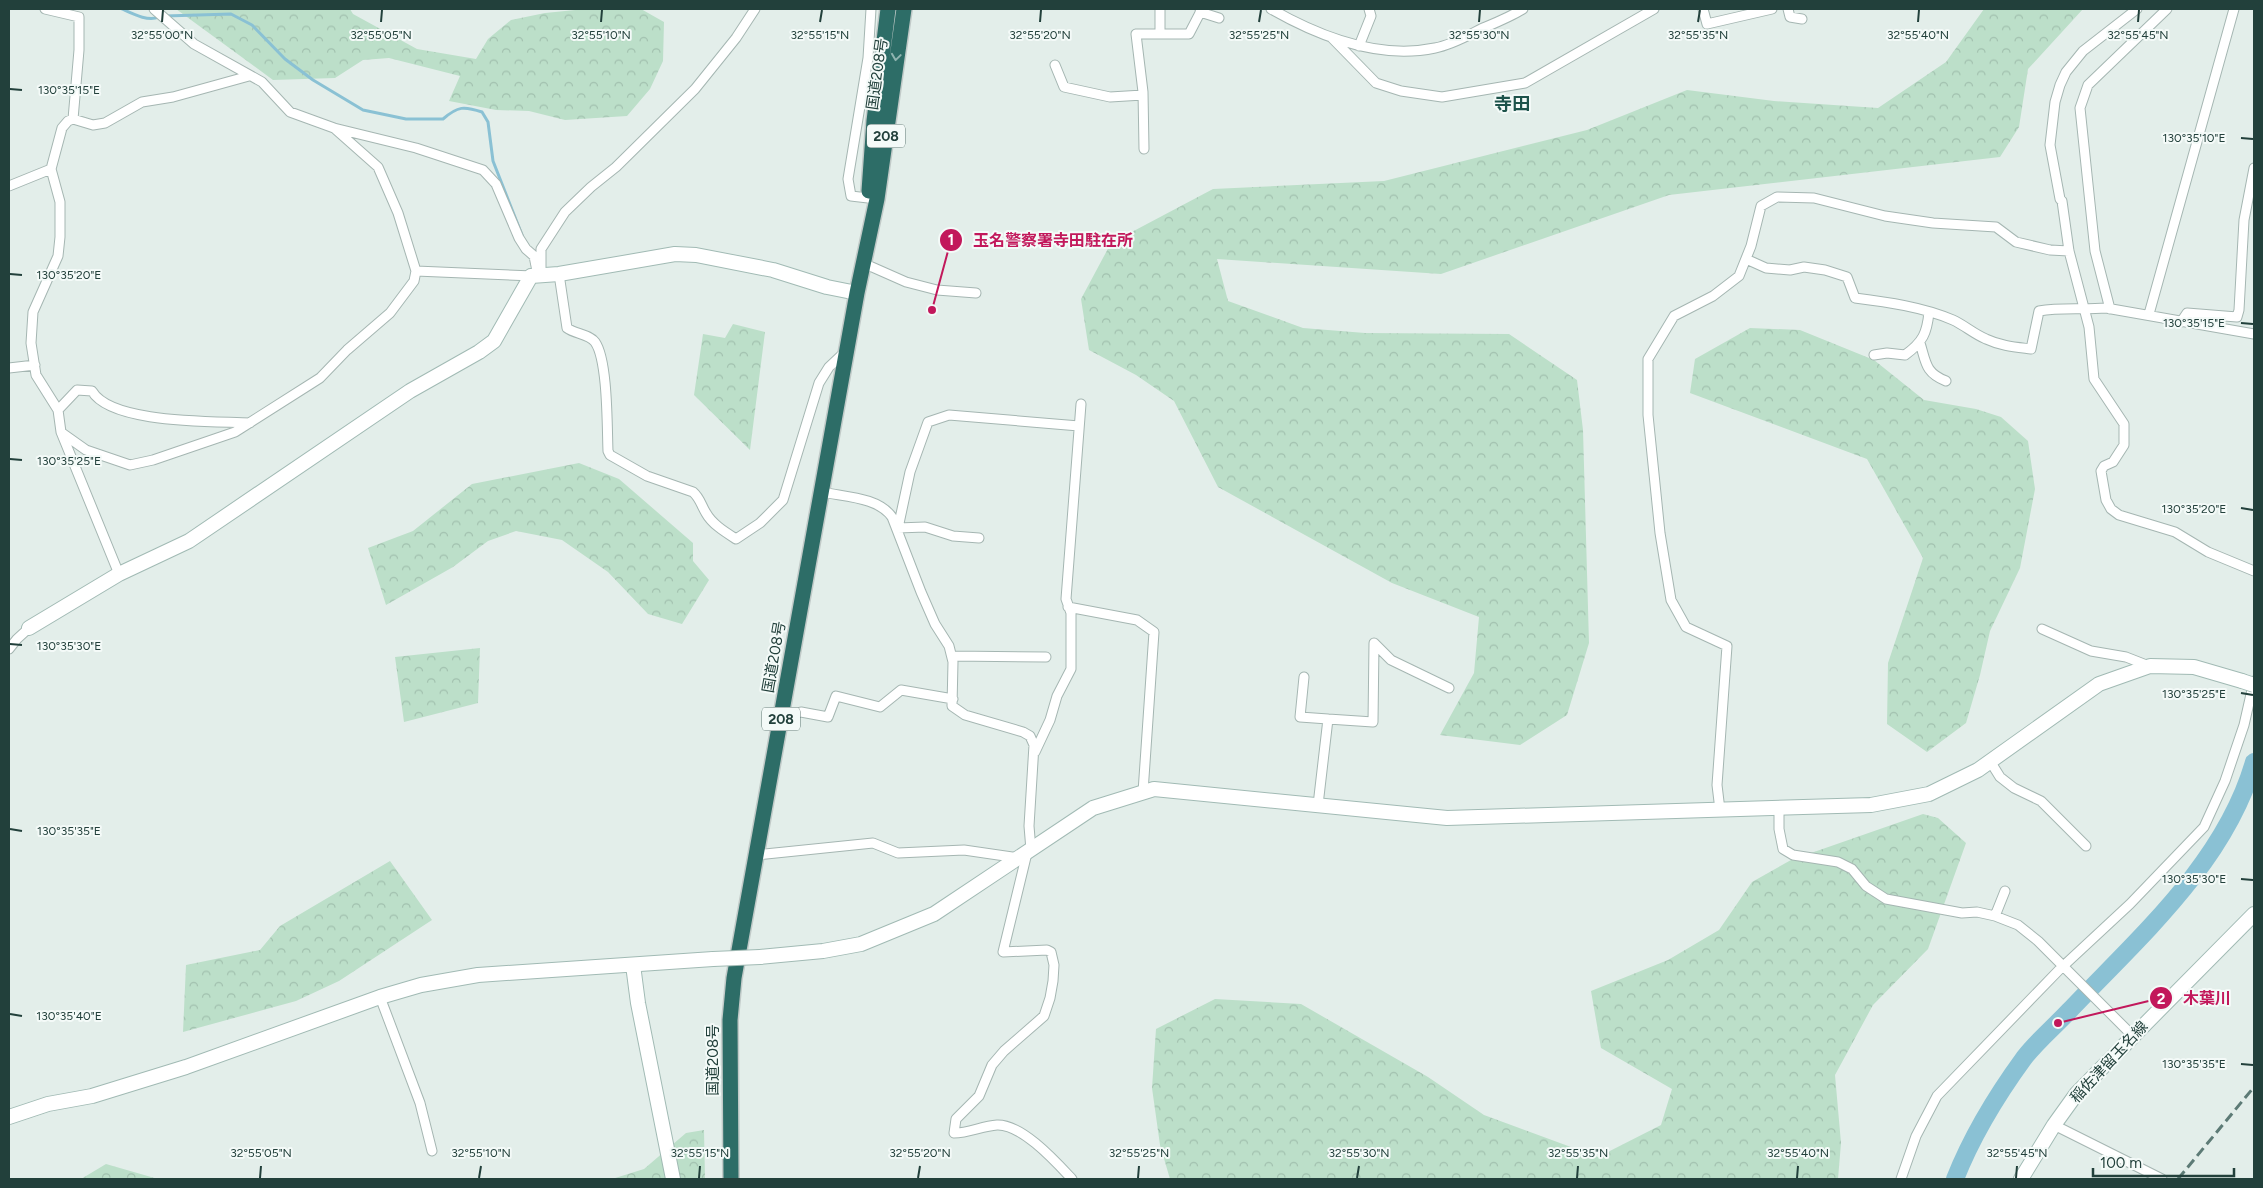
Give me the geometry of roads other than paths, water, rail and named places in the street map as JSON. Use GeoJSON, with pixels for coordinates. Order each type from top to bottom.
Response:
{"type":"FeatureCollection","features":[{"type":"Feature","properties":{"kind":"highway","name":"国道208号"},"geometry":{"type":"LineString","coordinates":[[731,1179],[730,1020],[734,978],[857,293],[877,199],[904,9]]}},
{"type":"Feature","properties":{"kind":"highway","name":"国道208号"},"geometry":{"type":"LineString","coordinates":[[863,263],[874,121],[887,13]]}},
{"type":"Feature","properties":{"kind":"street"},"geometry":{"type":"LineString","coordinates":[[45,9],[79,16],[80,50],[73,119]]}},
{"type":"Feature","properties":{"kind":"street"},"geometry":{"type":"LineString","coordinates":[[154,9],[194,44],[262,82],[290,112],[334,128],[416,148],[483,170],[496,184],[519,238],[526,249],[534,256],[537,276]]}},
{"type":"Feature","properties":{"kind":"street"},"geometry":{"type":"LineString","coordinates":[[537,276],[541,249],[565,212],[591,187],[616,167],[695,90],[736,38],[755,9]]}},
{"type":"Feature","properties":{"kind":"street"},"geometry":{"type":"LineString","coordinates":[[1160,9],[1160,34]]}},
{"type":"Feature","properties":{"kind":"street"},"geometry":{"type":"LineString","coordinates":[[1271,9],[1332,38],[1375,49],[1411,51],[1437,48],[1523,9]]}},
{"type":"Feature","properties":{"kind":"street"},"geometry":{"type":"LineString","coordinates":[[1359,46],[1371,16],[1369,9]]}},
{"type":"Feature","properties":{"kind":"street"},"geometry":{"type":"LineString","coordinates":[[1332,38],[1376,83],[1401,91],[1442,97],[1525,83],[1654,9]]}},
{"type":"Feature","properties":{"kind":"street"},"geometry":{"type":"LineString","coordinates":[[1704,9],[1708,24],[1772,9]]}},
{"type":"Feature","properties":{"kind":"street"},"geometry":{"type":"LineString","coordinates":[[1788,9],[1790,16],[1802,18]]}},
{"type":"Feature","properties":{"kind":"street"},"geometry":{"type":"LineString","coordinates":[[2137,9],[2083,51],[2066,72],[2055,102],[2050,145],[2060,199],[2062,201],[2062,210],[2066,218],[2069,250],[2086,310],[2092,344],[2094,379],[2124,424],[2124,445],[2113,462],[2104,466],[2101,471],[2106,500],[2111,509],[2119,515],[2175,532],[2208,552],[2254,571]]}},
{"type":"Feature","properties":{"kind":"street"},"geometry":{"type":"LineString","coordinates":[[2110,309],[2095,251],[2080,108],[2088,85],[2167,9]]}},
{"type":"Feature","properties":{"kind":"street"},"geometry":{"type":"LineString","coordinates":[[2149,314],[2234,9]]}},
{"type":"Feature","properties":{"kind":"street"},"geometry":{"type":"LineString","coordinates":[[1144,149],[1143,95],[1136,34],[1190,34],[1201,10],[1219,18]]}},
{"type":"Feature","properties":{"kind":"street"},"geometry":{"type":"LineString","coordinates":[[868,198],[851,196],[848,179],[868,58],[870,12],[887,13]]}},
{"type":"Feature","properties":{"kind":"street"},"geometry":{"type":"LineString","coordinates":[[1054,66],[1064,87],[1110,97],[1143,95]]}},
{"type":"Feature","properties":{"kind":"street"},"geometry":{"type":"LineString","coordinates":[[119,574],[61,432],[58,410],[36,375],[31,343],[34,312],[58,256],[60,237],[60,202],[51,169],[62,128],[68,121],[73,119],[93,125],[106,122],[142,102],[249,76]]}},
{"type":"Feature","properties":{"kind":"street"},"geometry":{"type":"LineString","coordinates":[[61,432],[86,450],[130,465],[153,460],[235,432],[320,378],[347,350],[390,312],[414,281],[416,271],[398,213],[378,167],[334,128]]}},
{"type":"Feature","properties":{"kind":"street"},"geometry":{"type":"LineString","coordinates":[[2181,322],[2187,312],[2237,316],[2239,310],[2244,220],[2254,168]]}},
{"type":"Feature","properties":{"kind":"street"},"geometry":{"type":"LineString","coordinates":[[9,186],[51,169]]}},
{"type":"Feature","properties":{"kind":"street"},"geometry":{"type":"LineString","coordinates":[[1720,810],[1717,785],[1727,646],[1686,627],[1671,600],[1660,533],[1648,415],[1648,359],[1674,316],[1713,296],[1738,276],[1751,246],[1761,206],[1777,197],[1814,198],[1885,216],[1933,223],[1996,227],[2016,242],[2050,250],[2069,250]]}},
{"type":"Feature","properties":{"kind":"street"},"geometry":{"type":"LineString","coordinates":[[9,649],[17,639],[30,633],[119,574],[189,541],[410,390],[479,352],[494,341],[531,276],[559,274],[675,254],[696,255],[773,270],[827,287],[857,293]]}},
{"type":"Feature","properties":{"kind":"street"},"geometry":{"type":"LineString","coordinates":[[1746,259],[1766,268],[1790,270],[1804,267],[1826,270],[1848,277],[1855,298],[1880,301],[1929,312],[1953,320],[1985,339],[2003,346],[2031,349],[2039,311],[2053,308],[2110,309],[2149,314],[2181,322],[2254,334]]}},
{"type":"Feature","properties":{"kind":"street"},"geometry":{"type":"LineString","coordinates":[[863,263],[906,282],[937,290],[976,293]]}},
{"type":"Feature","properties":{"kind":"street"},"geometry":{"type":"LineString","coordinates":[[416,271],[537,276]]}},
{"type":"Feature","properties":{"kind":"street"},"geometry":{"type":"LineString","coordinates":[[559,274],[568,328],[592,339],[599,350],[607,399],[608,451],[610,455],[647,476],[693,492],[698,497],[709,517],[723,531],[736,539],[760,523],[783,500],[819,383],[829,367],[847,350]]}},
{"type":"Feature","properties":{"kind":"street"},"geometry":{"type":"LineString","coordinates":[[1874,355],[1887,352],[1906,355],[1920,343],[1927,329],[1929,312]]}},
{"type":"Feature","properties":{"kind":"street"},"geometry":{"type":"LineString","coordinates":[[1920,343],[1927,368],[1934,376],[1946,381]]}},
{"type":"Feature","properties":{"kind":"street"},"geometry":{"type":"LineString","coordinates":[[9,368],[35,366]]}},
{"type":"Feature","properties":{"kind":"street"},"geometry":{"type":"LineString","coordinates":[[58,410],[77,390],[92,392],[97,400],[143,417],[250,423]]}},
{"type":"Feature","properties":{"kind":"street"},"geometry":{"type":"LineString","coordinates":[[1034,755],[1050,720],[1057,696],[1071,669],[1070,613],[1066,599],[1081,404]]}},
{"type":"Feature","properties":{"kind":"street"},"geometry":{"type":"LineString","coordinates":[[898,528],[910,472],[928,422],[949,415],[1079,426]]}},
{"type":"Feature","properties":{"kind":"street"},"geometry":{"type":"LineString","coordinates":[[822,492],[881,506],[887,510],[898,528],[921,592],[935,624],[949,646],[953,662],[952,706],[958,712],[1030,736],[1034,745],[1026,853],[1003,952],[1047,950],[1051,952],[1054,964],[1050,998],[1044,1016],[1004,1051],[992,1065],[979,1096],[956,1119],[953,1128],[954,1133],[966,1133],[997,1125],[1012,1128],[1049,1156],[1072,1179]]}},
{"type":"Feature","properties":{"kind":"street"},"geometry":{"type":"LineString","coordinates":[[898,528],[925,527],[953,536],[979,538]]}},
{"type":"Feature","properties":{"kind":"street"},"geometry":{"type":"LineString","coordinates":[[1068,607],[1137,620],[1154,632],[1143,792]]}},
{"type":"Feature","properties":{"kind":"street"},"geometry":{"type":"LineString","coordinates":[[1900,1179],[1916,1136],[1938,1096],[2063,966],[2130,904],[2204,827],[2224,781],[2241,734],[2250,681],[2194,667],[2150,666],[2126,657],[2091,651],[2042,629]]}},
{"type":"Feature","properties":{"kind":"street"},"geometry":{"type":"LineString","coordinates":[[1304,677],[1300,717],[1373,722],[1374,642],[1391,660],[1449,688]]}},
{"type":"Feature","properties":{"kind":"street"},"geometry":{"type":"LineString","coordinates":[[952,656],[1046,657]]}},
{"type":"Feature","properties":{"kind":"street"},"geometry":{"type":"LineString","coordinates":[[9,1116],[48,1104],[92,1096],[186,1067],[380,997],[422,984],[478,975],[633,966],[713,958],[824,951],[861,944],[934,914],[1093,808],[1154,789],[1448,818],[1871,805],[1929,794],[1978,770],[2099,684],[2150,666]]}},
{"type":"Feature","properties":{"kind":"street"},"geometry":{"type":"LineString","coordinates":[[781,718],[801,712],[828,717],[836,696],[880,707],[901,690],[952,699]]}},
{"type":"Feature","properties":{"kind":"street"},"geometry":{"type":"LineString","coordinates":[[1318,805],[1328,719]]}},
{"type":"Feature","properties":{"kind":"street"},"geometry":{"type":"LineString","coordinates":[[1990,761],[2000,777],[2014,788],[2042,801],[2086,846]]}},
{"type":"Feature","properties":{"kind":"street"},"geometry":{"type":"LineString","coordinates":[[1779,808],[1779,829],[1784,848],[1793,855],[1838,862],[1852,869],[1866,886],[1886,899],[1946,910],[1977,912],[1995,916],[2018,925],[2038,941],[2133,1036]]}},
{"type":"Feature","properties":{"kind":"street"},"geometry":{"type":"LineString","coordinates":[[756,855],[873,843],[898,853],[964,850],[1026,853]]}},
{"type":"Feature","properties":{"kind":"street"},"geometry":{"type":"LineString","coordinates":[[1995,916],[2005,891]]}},
{"type":"Feature","properties":{"kind":"street","name":"稲佐津留玉名線"},"geometry":{"type":"LineString","coordinates":[[2021,1179],[2054,1125],[2077,1093],[2254,914]]}},
{"type":"Feature","properties":{"kind":"street"},"geometry":{"type":"LineString","coordinates":[[633,966],[638,1003],[673,1179]]}},
{"type":"Feature","properties":{"kind":"street"},"geometry":{"type":"LineString","coordinates":[[380,997],[420,1103],[432,1151]]}},
{"type":"Feature","properties":{"kind":"street"},"geometry":{"type":"LineString","coordinates":[[2054,1125],[2162,1179]]}},
{"type":"Feature","properties":{"kind":"waterway"},"geometry":{"type":"LineString","coordinates":[[122,9],[145,18],[159,17]]}},
{"type":"Feature","properties":{"kind":"waterway"},"geometry":{"type":"LineString","coordinates":[[165,16],[231,14],[252,25],[285,59],[313,80],[363,110],[406,119],[443,119],[461,108],[482,112],[488,122],[493,161],[522,235]]}},
{"type":"Feature","properties":{"kind":"waterway"},"geometry":{"type":"LineString","coordinates":[[1955,1179],[1969,1147],[1986,1116],[2024,1058],[2151,926],[2201,866],[2223,833],[2241,799],[2254,762]]}},
{"type":"Feature","properties":{"kind":"railway"},"geometry":{"type":"LineString","coordinates":[[2178,1179],[2254,1087]]}},
{"type":"Feature","properties":{"kind":"place","name":"玉名警察署寺田駐在所"},"geometry":{"type":"Point","coordinates":[932,310]}},
{"type":"Feature","properties":{"kind":"place","name":"木葉川"},"geometry":{"type":"Point","coordinates":[2058,1023]}},
{"type":"Feature","properties":{"kind":"district","name":"寺田"},"geometry":{"type":"Point","coordinates":[1512,104]}}]}
